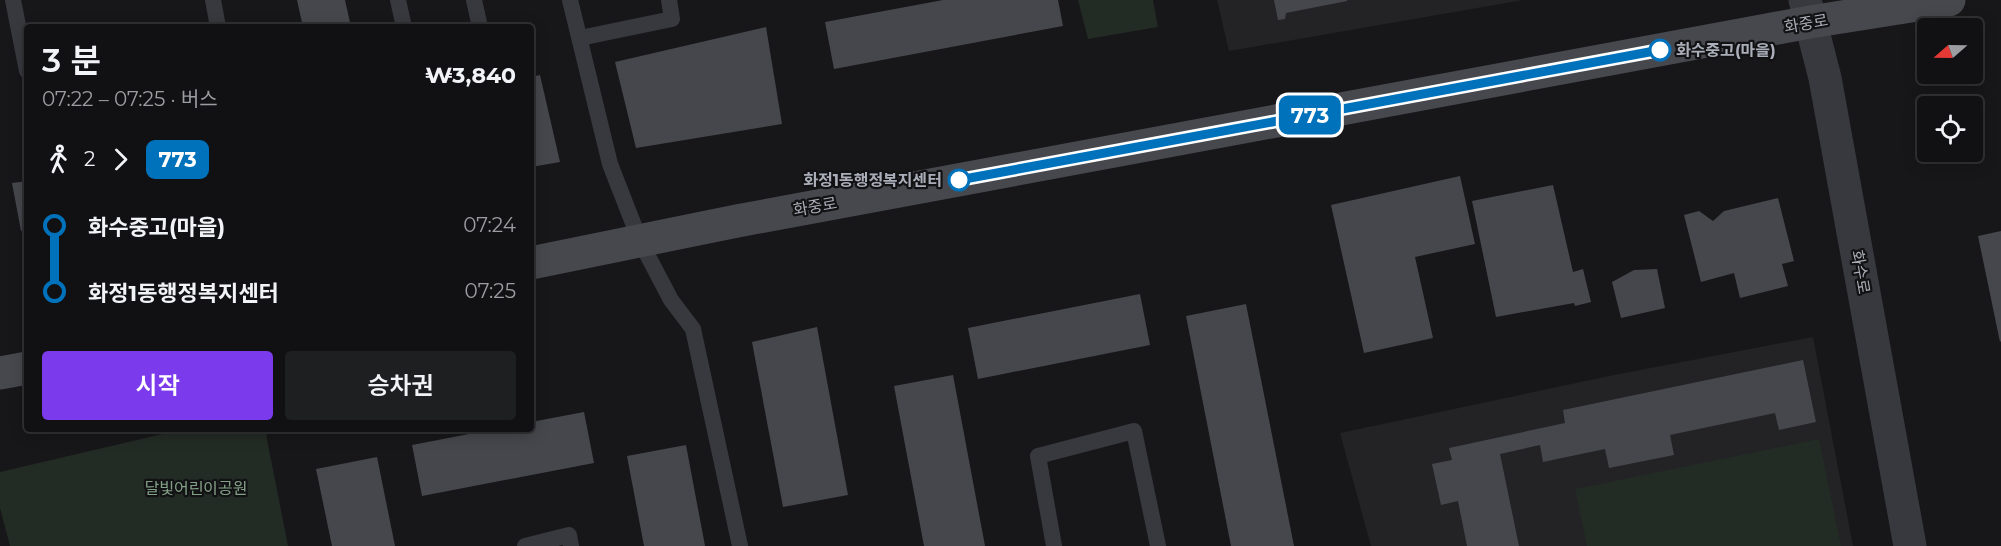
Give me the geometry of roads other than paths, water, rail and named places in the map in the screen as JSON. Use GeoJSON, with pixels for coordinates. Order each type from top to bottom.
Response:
{"type":"FeatureCollection","features":[{"type":"Feature","properties":{"kind":"main road","name":"화중로"},"geometry":{"type":"LineString","coordinates":[[534,262],[1808,11],[1949,0]]}},
{"type":"Feature","properties":{"kind":"main road"},"geometry":{"type":"LineString","coordinates":[[0,373],[24,369]]}},
{"type":"Feature","properties":{"kind":"street","name":"화수로"},"geometry":{"type":"LineString","coordinates":[[1808,11],[1825,78],[1910,546]]}},
{"type":"Feature","properties":{"kind":"lane"},"geometry":{"type":"LineString","coordinates":[[13,0],[24,54]]}},
{"type":"Feature","properties":{"kind":"lane"},"geometry":{"type":"LineString","coordinates":[[213,0],[217,24]]}},
{"type":"Feature","properties":{"kind":"lane"},"geometry":{"type":"LineString","coordinates":[[398,0],[403,24]]}},
{"type":"Feature","properties":{"kind":"lane"},"geometry":{"type":"LineString","coordinates":[[474,0],[479,24]]}},
{"type":"Feature","properties":{"kind":"lane"},"geometry":{"type":"LineString","coordinates":[[570,0],[610,164],[640,241],[671,300],[693,329],[740,546]]}},
{"type":"Feature","properties":{"kind":"lane"},"geometry":{"type":"LineString","coordinates":[[580,38],[672,19],[669,0]]}},
{"type":"Feature","properties":{"kind":"lane"},"geometry":{"type":"LineString","coordinates":[[1054,546],[1038,456],[1134,431],[1158,546]]}},
{"type":"Feature","properties":{"kind":"lane"},"geometry":{"type":"LineString","coordinates":[[525,546],[569,535],[571,546]]}},
{"type":"Feature","properties":{"kind":"place","name":"화수중고(마을)"},"geometry":{"type":"Point","coordinates":[1660,50]}},
{"type":"Feature","properties":{"kind":"place","name":"화정1동행정복지센터"},"geometry":{"type":"Point","coordinates":[959,180]}},
{"type":"Feature","properties":{"kind":"park label","name":"달빛어린이공원"},"geometry":{"type":"Point","coordinates":[196,488]}}]}
